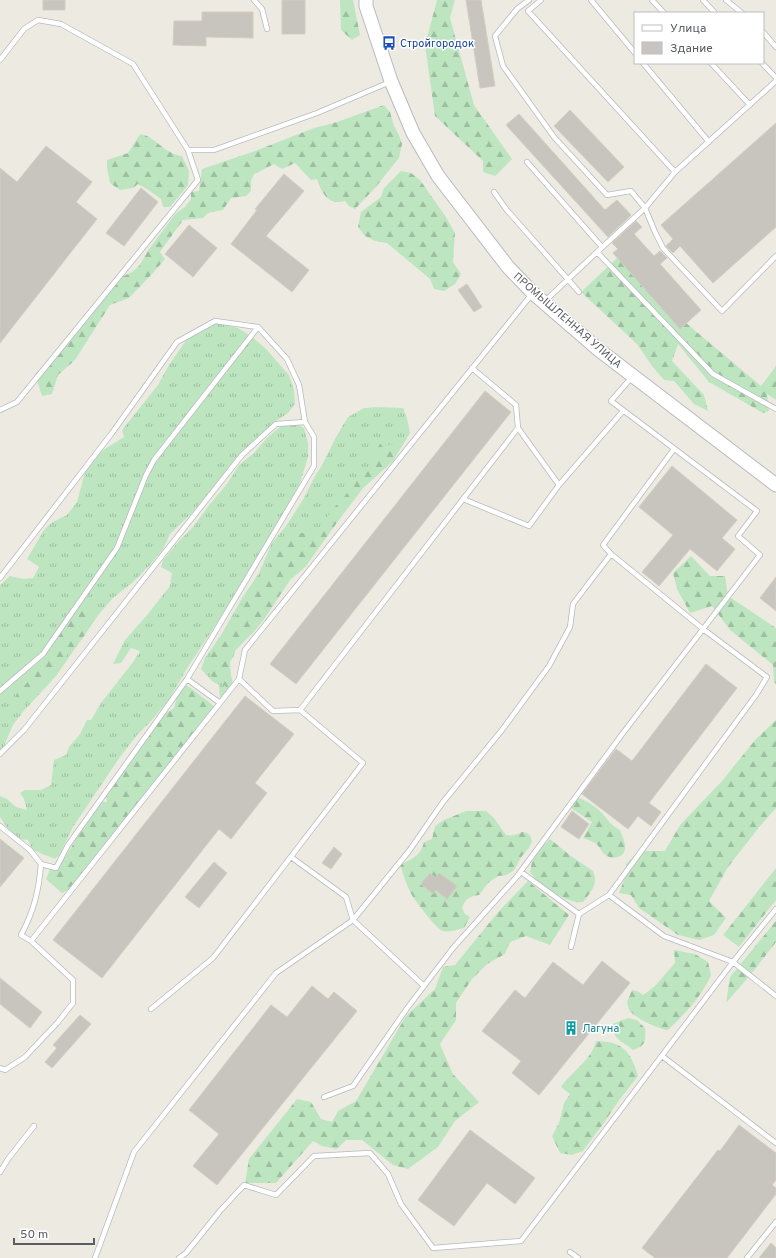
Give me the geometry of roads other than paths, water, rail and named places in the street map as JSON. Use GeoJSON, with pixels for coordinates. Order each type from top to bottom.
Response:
{"type":"FeatureCollection","features":[{"type":"Feature","properties":{"kind":"street","name":"ПРОМЫШЛЕННАЯ УЛИЦА"},"geometry":{"type":"LineString","coordinates":[[366,0],[366,6],[391,81],[414,133],[438,176],[508,267],[533,293],[599,350],[776,485]]}},
{"type":"Feature","properties":{"kind":"lane"},"geometry":{"type":"LineString","coordinates":[[254,0],[262,9],[267,29]]}},
{"type":"Feature","properties":{"kind":"lane"},"geometry":{"type":"LineString","coordinates":[[529,0],[517,9],[495,36],[503,66],[554,137],[607,194],[630,192],[645,208],[663,248],[722,311],[776,256]]}},
{"type":"Feature","properties":{"kind":"lane"},"geometry":{"type":"LineString","coordinates":[[541,0],[528,11],[674,172]]}},
{"type":"Feature","properties":{"kind":"lane"},"geometry":{"type":"LineString","coordinates":[[591,0],[634,52]]}},
{"type":"Feature","properties":{"kind":"lane"},"geometry":{"type":"LineString","coordinates":[[652,0],[663,12]]}},
{"type":"Feature","properties":{"kind":"lane"},"geometry":{"type":"LineString","coordinates":[[703,0],[714,12]]}},
{"type":"Feature","properties":{"kind":"lane"},"geometry":{"type":"LineString","coordinates":[[726,0],[741,12]]}},
{"type":"Feature","properties":{"kind":"lane"},"geometry":{"type":"LineString","coordinates":[[0,60],[24,30],[38,20],[60,24],[133,64],[188,150],[198,180],[17,402],[0,410]]}},
{"type":"Feature","properties":{"kind":"lane"},"geometry":{"type":"LineString","coordinates":[[764,33],[776,47]]}},
{"type":"Feature","properties":{"kind":"lane"},"geometry":{"type":"LineString","coordinates":[[644,64],[709,142]]}},
{"type":"Feature","properties":{"kind":"lane"},"geometry":{"type":"LineString","coordinates":[[712,64],[750,105]]}},
{"type":"Feature","properties":{"kind":"lane"},"geometry":{"type":"LineString","coordinates":[[763,64],[776,78]]}},
{"type":"Feature","properties":{"kind":"lane"},"geometry":{"type":"LineString","coordinates":[[188,150],[214,150],[317,113],[391,81]]}},
{"type":"Feature","properties":{"kind":"lane"},"geometry":{"type":"LineString","coordinates":[[544,302],[645,208],[674,172],[776,82]]}},
{"type":"Feature","properties":{"kind":"lane"},"geometry":{"type":"LineString","coordinates":[[527,162],[602,247]]}},
{"type":"Feature","properties":{"kind":"lane"},"geometry":{"type":"LineString","coordinates":[[494,192],[506,209],[579,292]]}},
{"type":"Feature","properties":{"kind":"lane"},"geometry":{"type":"LineString","coordinates":[[597,252],[713,374],[776,410]]}},
{"type":"Feature","properties":{"kind":"lane"},"geometry":{"type":"LineString","coordinates":[[30,941],[239,679],[246,650],[533,293]]}},
{"type":"Feature","properties":{"kind":"lane"},"geometry":{"type":"LineString","coordinates":[[0,578],[112,433],[177,342],[215,321],[258,327],[287,359],[299,385],[305,422],[314,437],[314,466],[187,679],[68,845],[56,868],[41,864],[30,850],[0,826]]}},
{"type":"Feature","properties":{"kind":"lane"},"geometry":{"type":"LineString","coordinates":[[0,691],[43,654],[117,548],[146,475],[154,460],[258,327]]}},
{"type":"Feature","properties":{"kind":"lane"},"geometry":{"type":"LineString","coordinates":[[472,368],[516,405],[518,428],[559,485]]}},
{"type":"Feature","properties":{"kind":"lane"},"geometry":{"type":"LineString","coordinates":[[324,1097],[353,1086],[453,948],[518,875],[623,732],[760,555],[738,536],[757,511],[611,401],[632,376]]}},
{"type":"Feature","properties":{"kind":"lane"},"geometry":{"type":"LineString","coordinates":[[463,499],[529,526],[559,485],[623,411]]}},
{"type":"Feature","properties":{"kind":"lane"},"geometry":{"type":"LineString","coordinates":[[0,754],[24,730],[242,455],[276,424],[305,422]]}},
{"type":"Feature","properties":{"kind":"lane"},"geometry":{"type":"LineString","coordinates":[[300,710],[518,428]]}},
{"type":"Feature","properties":{"kind":"lane"},"geometry":{"type":"LineString","coordinates":[[571,947],[579,914],[609,895],[756,695],[767,677],[703,629],[611,554],[603,545],[674,449]]}},
{"type":"Feature","properties":{"kind":"lane"},"geometry":{"type":"LineString","coordinates":[[95,1258],[134,1152],[276,973],[353,920],[409,851],[442,802],[502,730],[549,666],[570,627],[573,604],[611,554]]}},
{"type":"Feature","properties":{"kind":"lane"},"geometry":{"type":"LineString","coordinates":[[187,679],[220,703]]}},
{"type":"Feature","properties":{"kind":"lane"},"geometry":{"type":"LineString","coordinates":[[152,1009],[213,958],[364,764],[300,710],[273,710],[239,679]]}},
{"type":"Feature","properties":{"kind":"lane"},"geometry":{"type":"LineString","coordinates":[[291,857],[346,896],[353,920],[424,986]]}},
{"type":"Feature","properties":{"kind":"lane"},"geometry":{"type":"LineString","coordinates":[[0,1068],[5,1070],[25,1057],[58,1022],[73,1003],[73,980],[30,941],[21,935],[30,919],[38,893],[41,864]]}},
{"type":"Feature","properties":{"kind":"lane"},"geometry":{"type":"LineString","coordinates":[[518,875],[521,872],[579,914]]}},
{"type":"Feature","properties":{"kind":"lane"},"geometry":{"type":"LineString","coordinates":[[609,895],[664,936],[733,962],[776,996]]}},
{"type":"Feature","properties":{"kind":"lane"},"geometry":{"type":"LineString","coordinates":[[179,1258],[186,1253],[220,1211],[244,1185],[276,1195],[314,1156],[370,1153],[388,1174],[401,1204],[433,1248],[521,1240],[733,962],[776,909]]}},
{"type":"Feature","properties":{"kind":"lane"},"geometry":{"type":"LineString","coordinates":[[662,1056],[776,1143]]}},
{"type":"Feature","properties":{"kind":"lane"},"geometry":{"type":"LineString","coordinates":[[0,1172],[8,1159],[34,1126]]}},
{"type":"Feature","properties":{"kind":"lane"},"geometry":{"type":"LineString","coordinates":[[747,1258],[776,1222]]}},
{"type":"Feature","properties":{"kind":"lane"},"geometry":{"type":"LineString","coordinates":[[570,1252],[578,1258]]}},
{"type":"Feature","properties":{"kind":"place","name":"Стройгородок"},"geometry":{"type":"Point","coordinates":[389,43]}},
{"type":"Feature","properties":{"kind":"place","name":"Лагуна"},"geometry":{"type":"Point","coordinates":[571,1028]}}]}
